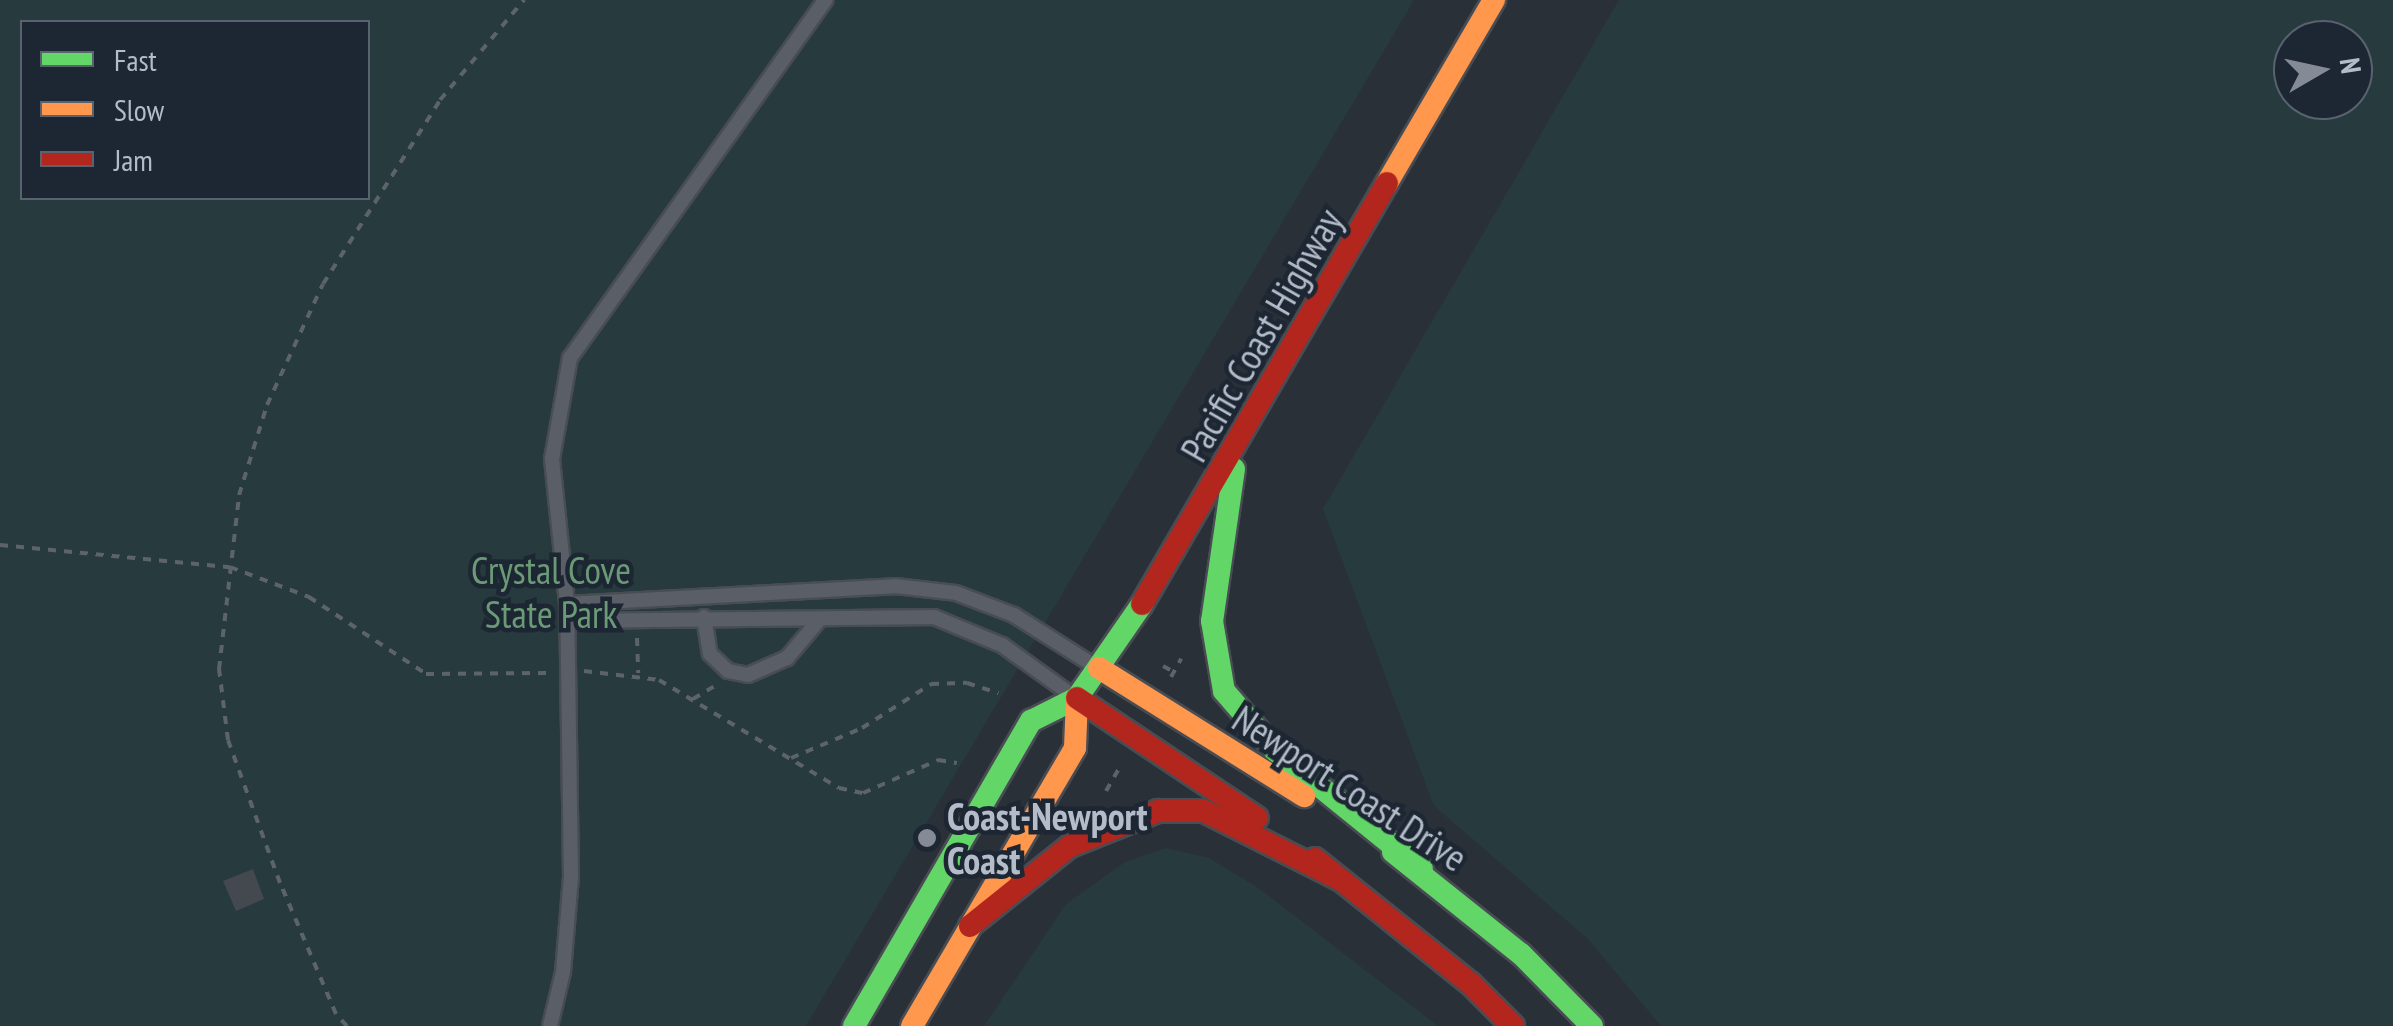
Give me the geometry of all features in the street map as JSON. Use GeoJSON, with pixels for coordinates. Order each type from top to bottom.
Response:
{"type":"FeatureCollection","features":[{"type":"Feature","properties":{"kind":"main road","name":"Pacific Coast Highway"},"geometry":{"type":"LineString","coordinates":[[1078,698],[1238,444],[1494,0]]}},
{"type":"Feature","properties":{"kind":"main road"},"geometry":{"type":"LineString","coordinates":[[1238,444],[1212,621],[1224,691],[1276,750],[1422,869]]}},
{"type":"Feature","properties":{"kind":"main road","name":"Newport Coast Drive"},"geometry":{"type":"LineString","coordinates":[[1098,668],[1422,869],[1592,1026]]}},
{"type":"Feature","properties":{"kind":"main road"},"geometry":{"type":"LineString","coordinates":[[854,1026],[1031,720],[1078,698],[1075,748],[912,1026]]}},
{"type":"Feature","properties":{"kind":"main road","name":"Newport Coast Drive"},"geometry":{"type":"LineString","coordinates":[[1078,698],[1283,833],[1513,1026]]}},
{"type":"Feature","properties":{"kind":"main road"},"geometry":{"type":"LineString","coordinates":[[970,926],[1070,846],[1158,811],[1204,811],[1339,878]]}},
{"type":"Feature","properties":{"kind":"lane"},"geometry":{"type":"LineString","coordinates":[[550,1026],[563,972],[571,877],[567,622],[552,459],[570,358],[825,0]]}},
{"type":"Feature","properties":{"kind":"lane"},"geometry":{"type":"LineString","coordinates":[[566,604],[715,600],[896,586],[956,593],[1014,615],[1098,668]]}},
{"type":"Feature","properties":{"kind":"lane"},"geometry":{"type":"LineString","coordinates":[[715,600],[701,622],[710,654],[728,671],[769,670],[820,619]]}},
{"type":"Feature","properties":{"kind":"lane"},"geometry":{"type":"LineString","coordinates":[[567,622],[934,617],[1002,646],[1078,698]]}},
{"type":"Feature","properties":{"kind":"path"},"geometry":{"type":"LineString","coordinates":[[348,1026],[336,1014],[280,883],[228,740],[220,669],[239,495],[267,405],[324,284],[440,100],[524,0]]}},
{"type":"Feature","properties":{"kind":"path"},"geometry":{"type":"LineString","coordinates":[[0,545],[230,567],[308,597],[426,674],[638,674],[693,699],[839,788],[863,793],[938,760],[957,763]]}},
{"type":"Feature","properties":{"kind":"path"},"geometry":{"type":"LineString","coordinates":[[636,623],[638,674]]}},
{"type":"Feature","properties":{"kind":"path"},"geometry":{"type":"LineString","coordinates":[[1166,686],[1189,645]]}},
{"type":"Feature","properties":{"kind":"path"},"geometry":{"type":"LineString","coordinates":[[1162,666],[1174,672]]}},
{"type":"Feature","properties":{"kind":"path"},"geometry":{"type":"LineString","coordinates":[[693,699],[728,671]]}},
{"type":"Feature","properties":{"kind":"path"},"geometry":{"type":"LineString","coordinates":[[791,758],[862,728],[931,684],[967,683],[998,693]]}},
{"type":"Feature","properties":{"kind":"path"},"geometry":{"type":"LineString","coordinates":[[1101,800],[1124,760]]}},
{"type":"Feature","properties":{"kind":"green space","name":"Crystal Cove State Park"},"geometry":{"type":"Polygon","coordinates":[[[0,0],[1414,0],[806,1026],[0,1026],[0,0]]]}},
{"type":"Feature","properties":{"kind":"green space"},"geometry":{"type":"Polygon","coordinates":[[[1619,0],[2393,0],[2393,1026],[1661,1026],[1587,938],[1434,806],[1323,509],[1619,0]]]}},
{"type":"Feature","properties":{"kind":"green space"},"geometry":{"type":"Polygon","coordinates":[[[1166,848],[1209,858],[1260,889],[1438,1026],[984,1026],[1066,904],[1125,862],[1166,848]]]}},
{"type":"Feature","properties":{"kind":"building"},"geometry":{"type":"Polygon","coordinates":[[[253,869],[264,899],[236,911],[223,881],[253,869]]]}},
{"type":"Feature","properties":{"kind":"traffic: fast"},"geometry":{"type":"LineString","coordinates":[[1234,469],[1212,621],[1224,691],[1275,750],[1422,869]]}},
{"type":"Feature","properties":{"kind":"traffic: fast"},"geometry":{"type":"LineString","coordinates":[[854,1026],[1031,721],[1077,698],[1142,604]]}},
{"type":"Feature","properties":{"kind":"traffic: fast"},"geometry":{"type":"LineString","coordinates":[[1393,852],[1521,954],[1592,1026]]}},
{"type":"Feature","properties":{"kind":"traffic: slow"},"geometry":{"type":"LineString","coordinates":[[1387,183],[1494,0]]}},
{"type":"Feature","properties":{"kind":"traffic: slow"},"geometry":{"type":"LineString","coordinates":[[1099,668],[1304,796]]}},
{"type":"Feature","properties":{"kind":"traffic: slow"},"geometry":{"type":"LineString","coordinates":[[912,1026],[1075,748],[1077,698]]}},
{"type":"Feature","properties":{"kind":"traffic: jam"},"geometry":{"type":"LineString","coordinates":[[1142,604],[1387,183]]}},
{"type":"Feature","properties":{"kind":"traffic: jam"},"geometry":{"type":"LineString","coordinates":[[1077,698],[1257,818]]}},
{"type":"Feature","properties":{"kind":"traffic: jam"},"geometry":{"type":"LineString","coordinates":[[970,926],[1070,846],[1158,811],[1204,811],[1339,879]]}},
{"type":"Feature","properties":{"kind":"traffic: jam"},"geometry":{"type":"LineString","coordinates":[[1315,859],[1470,983],[1513,1026]]}},
{"type":"Feature","properties":{"kind":"place","name":"Coast-Newport Coast"},"geometry":{"type":"Point","coordinates":[927,838]}}]}
